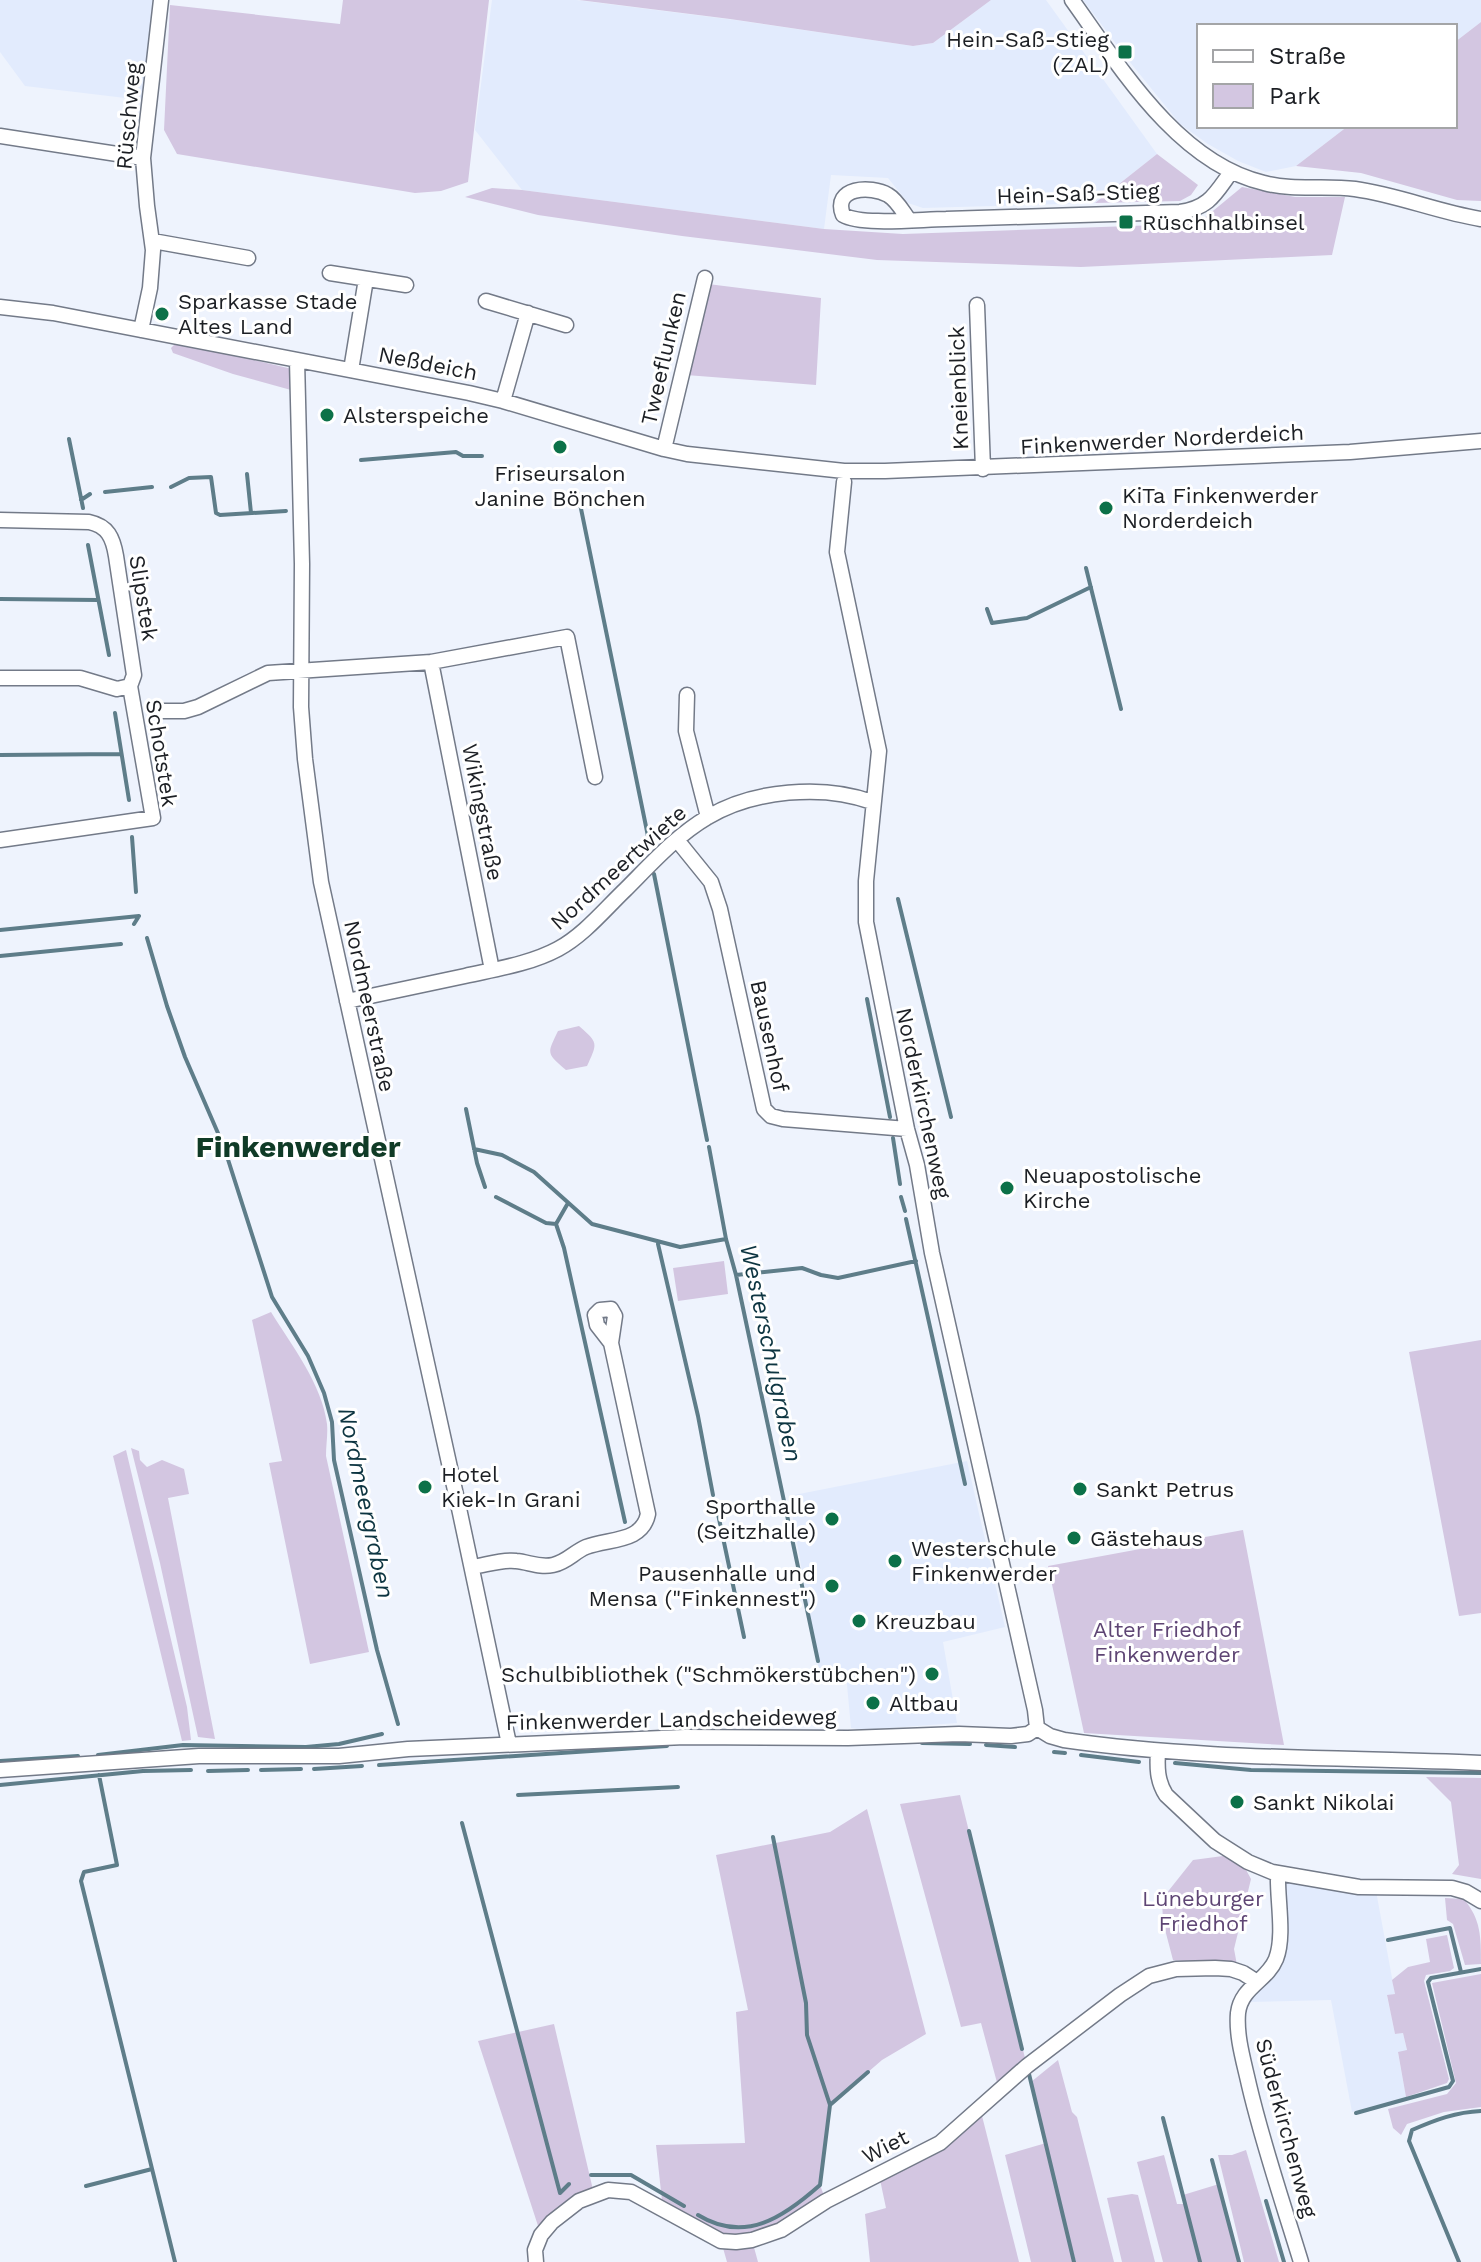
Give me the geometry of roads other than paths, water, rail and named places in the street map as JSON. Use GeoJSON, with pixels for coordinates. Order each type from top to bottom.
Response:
{"type":"FeatureCollection","features":[{"type":"Feature","properties":{"kind":"street","name":"Rüschweg"},"geometry":{"type":"LineString","coordinates":[[141,330],[152,271],[153,241],[143,158],[161,0]]}},
{"type":"Feature","properties":{"kind":"street"},"geometry":{"type":"LineString","coordinates":[[1072,0],[1161,117],[1189,143],[1231,172],[1278,186],[1355,189],[1481,219]]}},
{"type":"Feature","properties":{"kind":"street"},"geometry":{"type":"LineString","coordinates":[[0,136],[143,158]]}},
{"type":"Feature","properties":{"kind":"street","name":"Hein-Saß-Stieg"},"geometry":{"type":"LineString","coordinates":[[909,220],[1180,212],[1207,203],[1231,172]]}},
{"type":"Feature","properties":{"kind":"street"},"geometry":{"type":"LineString","coordinates":[[153,241],[248,258]]}},
{"type":"Feature","properties":{"kind":"street"},"geometry":{"type":"LineString","coordinates":[[330,273],[406,285]]}},
{"type":"Feature","properties":{"kind":"street","name":"Tweeflunken"},"geometry":{"type":"LineString","coordinates":[[664,449],[705,278]]}},
{"type":"Feature","properties":{"kind":"street"},"geometry":{"type":"LineString","coordinates":[[351,370],[366,279]]}},
{"type":"Feature","properties":{"kind":"street"},"geometry":{"type":"LineString","coordinates":[[486,301],[566,325]]}},
{"type":"Feature","properties":{"kind":"street","name":"Kneienblick"},"geometry":{"type":"LineString","coordinates":[[977,305],[983,469]]}},
{"type":"Feature","properties":{"kind":"street","name":"Neßdeich"},"geometry":{"type":"LineString","coordinates":[[0,307],[53,313],[503,401],[664,449],[844,476]]}},
{"type":"Feature","properties":{"kind":"street"},"geometry":{"type":"LineString","coordinates":[[503,401],[528,313]]}},
{"type":"Feature","properties":{"kind":"street","name":"Nordmeerstraße"},"geometry":{"type":"LineString","coordinates":[[297,360],[305,759],[321,882],[509,1744]]}},
{"type":"Feature","properties":{"kind":"street","name":"Finkenwerder Norderdeich"},"geometry":{"type":"LineString","coordinates":[[844,476],[1363,451],[1481,441]]}},
{"type":"Feature","properties":{"kind":"street","name":"Norderkirchenweg"},"geometry":{"type":"LineString","coordinates":[[844,476],[837,552],[879,751],[872,802],[866,922],[917,1165],[935,1268],[1037,1728]]}},
{"type":"Feature","properties":{"kind":"street","name":"Slipstek"},"geometry":{"type":"LineString","coordinates":[[0,520],[89,522],[97,523],[108,531],[116,556],[134,675],[130,686]]}},
{"type":"Feature","properties":{"kind":"street"},"geometry":{"type":"LineString","coordinates":[[162,711],[184,711],[198,707],[268,673],[431,662],[567,637],[595,777]]}},
{"type":"Feature","properties":{"kind":"street","name":"Wikingstraße"},"geometry":{"type":"LineString","coordinates":[[431,662],[492,970]]}},
{"type":"Feature","properties":{"kind":"street"},"geometry":{"type":"LineString","coordinates":[[0,678],[80,678],[117,689],[130,686]]}},
{"type":"Feature","properties":{"kind":"street","name":"Schotstek"},"geometry":{"type":"LineString","coordinates":[[0,840],[153,818],[130,686]]}},
{"type":"Feature","properties":{"kind":"street"},"geometry":{"type":"LineString","coordinates":[[687,695],[686,731],[708,817]]}},
{"type":"Feature","properties":{"kind":"street","name":"Nordmeertwiete"},"geometry":{"type":"LineString","coordinates":[[347,1001],[492,970],[559,948],[585,929],[677,840],[708,817],[754,799],[803,792],[854,795],[872,802]]}},
{"type":"Feature","properties":{"kind":"street","name":"Bausenhof"},"geometry":{"type":"LineString","coordinates":[[677,840],[711,882],[720,909],[764,1109],[771,1116],[783,1119],[907,1129]]}},
{"type":"Feature","properties":{"kind":"street"},"geometry":{"type":"LineString","coordinates":[[472,1567],[515,1560],[534,1566],[552,1566],[584,1548],[635,1534],[647,1523],[648,1514],[611,1343]]}},
{"type":"Feature","properties":{"kind":"street"},"geometry":{"type":"LineString","coordinates":[[1037,1728],[1064,1740],[1158,1751],[1247,1757],[1481,1763]]}},
{"type":"Feature","properties":{"kind":"street","name":"Finkenwerder Landscheideweg"},"geometry":{"type":"LineString","coordinates":[[0,1770],[199,1756],[339,1756],[408,1749],[685,1737],[1011,1736],[1028,1734],[1037,1728]]}},
{"type":"Feature","properties":{"kind":"street"},"geometry":{"type":"LineString","coordinates":[[1158,1751],[1157,1773],[1166,1795],[1215,1841],[1248,1862],[1278,1874],[1359,1887],[1452,1888],[1481,1901]]}},
{"type":"Feature","properties":{"kind":"street","name":"Süderkirchenweg"},"geometry":{"type":"LineString","coordinates":[[1278,1874],[1277,1956],[1271,1969],[1249,1989],[1240,2004],[1238,2024],[1255,2109],[1301,2262]]}},
{"type":"Feature","properties":{"kind":"street","name":"Wiet"},"geometry":{"type":"LineString","coordinates":[[536,2262],[535,2250],[541,2235],[552,2222],[579,2201],[608,2190],[631,2192],[721,2241],[752,2240],[781,2230],[826,2201],[940,2143],[1027,2066],[1149,1976],[1176,1969],[1215,1968],[1243,1973],[1257,1982]]}},
{"type":"Feature","properties":{"kind":"waterway"},"geometry":{"type":"LineString","coordinates":[[69,439],[83,508]]}},
{"type":"Feature","properties":{"kind":"waterway"},"geometry":{"type":"LineString","coordinates":[[361,460],[456,452],[463,456],[482,456]]}},
{"type":"Feature","properties":{"kind":"waterway"},"geometry":{"type":"LineString","coordinates":[[247,474],[251,513]]}},
{"type":"Feature","properties":{"kind":"waterway"},"geometry":{"type":"LineString","coordinates":[[171,487],[189,478],[211,477],[216,513],[220,515],[286,511]]}},
{"type":"Feature","properties":{"kind":"waterway"},"geometry":{"type":"LineString","coordinates":[[105,492],[152,487]]}},
{"type":"Feature","properties":{"kind":"waterway"},"geometry":{"type":"LineString","coordinates":[[81,500],[90,494]]}},
{"type":"Feature","properties":{"kind":"waterway"},"geometry":{"type":"LineString","coordinates":[[578,494],[650,846]]}},
{"type":"Feature","properties":{"kind":"waterway","name":"Nordmeergraben"},"geometry":{"type":"LineString","coordinates":[[88,545],[109,655]]}},
{"type":"Feature","properties":{"kind":"waterway"},"geometry":{"type":"LineString","coordinates":[[1086,568],[1121,709]]}},
{"type":"Feature","properties":{"kind":"waterway"},"geometry":{"type":"LineString","coordinates":[[987,609],[992,623],[1027,618],[1091,587]]}},
{"type":"Feature","properties":{"kind":"waterway"},"geometry":{"type":"LineString","coordinates":[[0,599],[98,600]]}},
{"type":"Feature","properties":{"kind":"waterway","name":"Nordmeergraben"},"geometry":{"type":"LineString","coordinates":[[115,713],[129,800]]}},
{"type":"Feature","properties":{"kind":"waterway"},"geometry":{"type":"LineString","coordinates":[[0,755],[121,754]]}},
{"type":"Feature","properties":{"kind":"waterway","name":"Nordmeergraben"},"geometry":{"type":"LineString","coordinates":[[132,837],[136,892]]}},
{"type":"Feature","properties":{"kind":"waterway","name":"Westerschulgraben"},"geometry":{"type":"LineString","coordinates":[[654,874],[707,1140]]}},
{"type":"Feature","properties":{"kind":"waterway"},"geometry":{"type":"LineString","coordinates":[[898,899],[951,1117]]}},
{"type":"Feature","properties":{"kind":"waterway"},"geometry":{"type":"LineString","coordinates":[[134,924],[139,916]]}},
{"type":"Feature","properties":{"kind":"waterway"},"geometry":{"type":"LineString","coordinates":[[0,930],[139,916]]}},
{"type":"Feature","properties":{"kind":"waterway","name":"Nordmeergraben"},"geometry":{"type":"LineString","coordinates":[[147,938],[185,1057],[224,1147],[272,1297],[308,1356],[324,1393],[332,1422],[334,1460],[377,1650],[398,1724]]}},
{"type":"Feature","properties":{"kind":"waterway"},"geometry":{"type":"LineString","coordinates":[[0,956],[121,944]]}},
{"type":"Feature","properties":{"kind":"waterway"},"geometry":{"type":"LineString","coordinates":[[867,999],[890,1117]]}},
{"type":"Feature","properties":{"kind":"waterway"},"geometry":{"type":"LineString","coordinates":[[466,1109],[485,1187]]}},
{"type":"Feature","properties":{"kind":"waterway"},"geometry":{"type":"LineString","coordinates":[[893,1138],[900,1184]]}},
{"type":"Feature","properties":{"kind":"waterway","name":"Westerschulgraben"},"geometry":{"type":"LineString","coordinates":[[709,1147],[726,1239],[818,1661]]}},
{"type":"Feature","properties":{"kind":"waterway"},"geometry":{"type":"LineString","coordinates":[[474,1149],[502,1155],[534,1172],[592,1224],[680,1247],[726,1239]]}},
{"type":"Feature","properties":{"kind":"waterway"},"geometry":{"type":"LineString","coordinates":[[496,1197],[546,1223],[556,1224],[568,1203]]}},
{"type":"Feature","properties":{"kind":"waterway"},"geometry":{"type":"LineString","coordinates":[[901,1197],[905,1211]]}},
{"type":"Feature","properties":{"kind":"waterway"},"geometry":{"type":"LineString","coordinates":[[906,1219],[965,1484]]}},
{"type":"Feature","properties":{"kind":"waterway"},"geometry":{"type":"LineString","coordinates":[[556,1224],[625,1522]]}},
{"type":"Feature","properties":{"kind":"waterway"},"geometry":{"type":"LineString","coordinates":[[658,1244],[713,1495]]}},
{"type":"Feature","properties":{"kind":"waterway"},"geometry":{"type":"LineString","coordinates":[[736,1275],[802,1268],[838,1278],[916,1261]]}},
{"type":"Feature","properties":{"kind":"waterway"},"geometry":{"type":"LineString","coordinates":[[718,1514],[744,1637]]}},
{"type":"Feature","properties":{"kind":"waterway"},"geometry":{"type":"LineString","coordinates":[[98,1755],[183,1745],[306,1747],[339,1744],[382,1734]]}},
{"type":"Feature","properties":{"kind":"waterway"},"geometry":{"type":"LineString","coordinates":[[922,1743],[970,1744]]}},
{"type":"Feature","properties":{"kind":"waterway"},"geometry":{"type":"LineString","coordinates":[[986,1745],[1015,1747]]}},
{"type":"Feature","properties":{"kind":"waterway"},"geometry":{"type":"LineString","coordinates":[[379,1765],[667,1746]]}},
{"type":"Feature","properties":{"kind":"waterway"},"geometry":{"type":"LineString","coordinates":[[1054,1752],[1065,1753]]}},
{"type":"Feature","properties":{"kind":"waterway"},"geometry":{"type":"LineString","coordinates":[[1081,1755],[1139,1762]]}},
{"type":"Feature","properties":{"kind":"waterway"},"geometry":{"type":"LineString","coordinates":[[0,1761],[78,1756]]}},
{"type":"Feature","properties":{"kind":"waterway"},"geometry":{"type":"LineString","coordinates":[[1175,1763],[1251,1770],[1481,1773]]}},
{"type":"Feature","properties":{"kind":"waterway"},"geometry":{"type":"LineString","coordinates":[[314,1769],[362,1766]]}},
{"type":"Feature","properties":{"kind":"waterway"},"geometry":{"type":"LineString","coordinates":[[261,1770],[301,1769]]}},
{"type":"Feature","properties":{"kind":"waterway"},"geometry":{"type":"LineString","coordinates":[[0,1785],[143,1771],[191,1770]]}},
{"type":"Feature","properties":{"kind":"waterway"},"geometry":{"type":"LineString","coordinates":[[208,1771],[248,1770]]}},
{"type":"Feature","properties":{"kind":"waterway"},"geometry":{"type":"LineString","coordinates":[[99,1775],[117,1865],[84,1872],[81,1881],[175,2262]]}},
{"type":"Feature","properties":{"kind":"waterway"},"geometry":{"type":"LineString","coordinates":[[518,1795],[678,1787]]}},
{"type":"Feature","properties":{"kind":"waterway"},"geometry":{"type":"LineString","coordinates":[[462,1823],[560,2193],[569,2184]]}},
{"type":"Feature","properties":{"kind":"waterway"},"geometry":{"type":"LineString","coordinates":[[969,1831],[1022,2049]]}},
{"type":"Feature","properties":{"kind":"waterway"},"geometry":{"type":"LineString","coordinates":[[773,1837],[806,2003],[807,2035],[830,2105]]}},
{"type":"Feature","properties":{"kind":"waterway"},"geometry":{"type":"LineString","coordinates":[[1388,1940],[1450,1928],[1461,1972]]}},
{"type":"Feature","properties":{"kind":"waterway"},"geometry":{"type":"LineString","coordinates":[[1356,2113],[1449,2087],[1453,2081],[1428,1982],[1431,1978],[1481,1969]]}},
{"type":"Feature","properties":{"kind":"waterway"},"geometry":{"type":"LineString","coordinates":[[698,2215],[715,2223],[748,2227],[778,2216],[806,2197],[820,2185],[830,2105],[868,2072]]}},
{"type":"Feature","properties":{"kind":"waterway"},"geometry":{"type":"LineString","coordinates":[[1029,2074],[1074,2262]]}},
{"type":"Feature","properties":{"kind":"waterway"},"geometry":{"type":"LineString","coordinates":[[1459,2262],[1409,2141],[1412,2130],[1421,2126],[1454,2115],[1481,2111]]}},
{"type":"Feature","properties":{"kind":"waterway"},"geometry":{"type":"LineString","coordinates":[[1163,2118],[1200,2262]]}},
{"type":"Feature","properties":{"kind":"waterway"},"geometry":{"type":"LineString","coordinates":[[1212,2160],[1239,2262]]}},
{"type":"Feature","properties":{"kind":"waterway"},"geometry":{"type":"LineString","coordinates":[[86,2186],[152,2169]]}},
{"type":"Feature","properties":{"kind":"waterway"},"geometry":{"type":"LineString","coordinates":[[591,2175],[631,2175],[684,2206]]}},
{"type":"Feature","properties":{"kind":"waterway"},"geometry":{"type":"LineString","coordinates":[[1266,2201],[1284,2262]]}},
{"type":"Feature","properties":{"kind":"place","name":"Hein-Saß-Stieg (ZAL)"},"geometry":{"type":"Point","coordinates":[1125,52]}},
{"type":"Feature","properties":{"kind":"place","name":"Rüschhalbinsel"},"geometry":{"type":"Point","coordinates":[1126,222]}},
{"type":"Feature","properties":{"kind":"place","name":"Sparkasse Stade Altes Land"},"geometry":{"type":"Point","coordinates":[162,314]}},
{"type":"Feature","properties":{"kind":"place","name":"Alsterspeiche"},"geometry":{"type":"Point","coordinates":[327,415]}},
{"type":"Feature","properties":{"kind":"place","name":"Friseursalon Janine Bönchen"},"geometry":{"type":"Point","coordinates":[560,447]}},
{"type":"Feature","properties":{"kind":"place","name":"KiTa Finkenwerder Norderdeich"},"geometry":{"type":"Point","coordinates":[1106,508]}},
{"type":"Feature","properties":{"kind":"place","name":"Neuapostolische Kirche"},"geometry":{"type":"Point","coordinates":[1007,1188]}},
{"type":"Feature","properties":{"kind":"place","name":"Hotel Kiek-In Grani"},"geometry":{"type":"Point","coordinates":[425,1487]}},
{"type":"Feature","properties":{"kind":"place","name":"Sankt Petrus"},"geometry":{"type":"Point","coordinates":[1080,1489]}},
{"type":"Feature","properties":{"kind":"place","name":"Sporthalle (Seitzhalle)"},"geometry":{"type":"Point","coordinates":[832,1519]}},
{"type":"Feature","properties":{"kind":"place","name":"Gästehaus"},"geometry":{"type":"Point","coordinates":[1074,1538]}},
{"type":"Feature","properties":{"kind":"place","name":"Westerschule Finkenwerder"},"geometry":{"type":"Point","coordinates":[895,1561]}},
{"type":"Feature","properties":{"kind":"place","name":"Pausenhalle und Mensa (\"Finkennest\")"},"geometry":{"type":"Point","coordinates":[832,1586]}},
{"type":"Feature","properties":{"kind":"place","name":"Kreuzbau"},"geometry":{"type":"Point","coordinates":[859,1621]}},
{"type":"Feature","properties":{"kind":"place","name":"Schulbibliothek (\"Schmökerstübchen\")"},"geometry":{"type":"Point","coordinates":[932,1674]}},
{"type":"Feature","properties":{"kind":"place","name":"Altbau"},"geometry":{"type":"Point","coordinates":[873,1703]}},
{"type":"Feature","properties":{"kind":"place","name":"Sankt Nikolai"},"geometry":{"type":"Point","coordinates":[1237,1802]}},
{"type":"Feature","properties":{"kind":"district","name":"Finkenwerder"},"geometry":{"type":"Point","coordinates":[298,1147]}},
{"type":"Feature","properties":{"kind":"park label","name":"Alter Friedhof Finkenwerder"},"geometry":{"type":"Point","coordinates":[1167,1642]}},
{"type":"Feature","properties":{"kind":"park label","name":"Lüneburger Friedhof"},"geometry":{"type":"Point","coordinates":[1203,1910]}}]}
